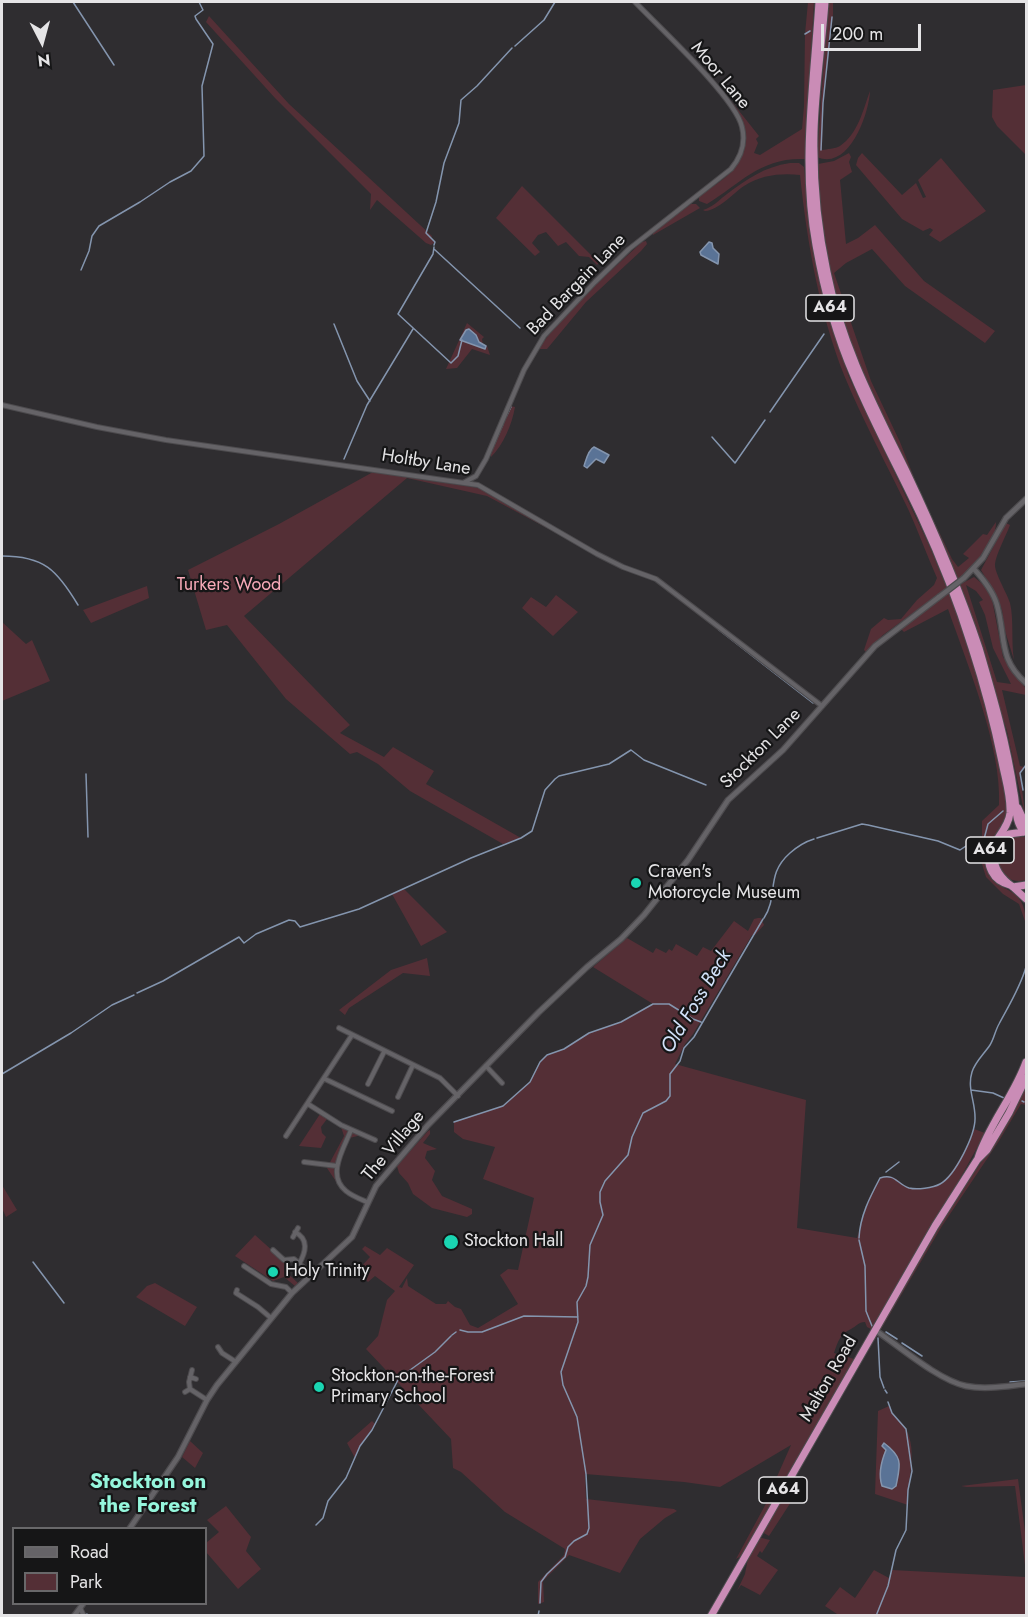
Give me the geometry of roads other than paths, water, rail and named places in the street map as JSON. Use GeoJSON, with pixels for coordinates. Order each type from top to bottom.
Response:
{"type":"FeatureCollection","features":[{"type":"Feature","properties":{"kind":"highway","name":"A64"},"geometry":{"type":"LineString","coordinates":[[819,2],[808,129],[808,168],[813,225],[822,274],[838,336],[853,374],[934,548],[973,649],[993,721],[1010,806],[1009,819],[991,847],[989,863],[996,878],[1003,884],[1012,886],[1026,899]]}},
{"type":"Feature","properties":{"kind":"highway","name":"A64"},"geometry":{"type":"LineString","coordinates":[[825,2],[814,130],[814,168],[816,204],[827,273],[857,370],[927,515],[964,606],[999,719],[1016,800],[1017,823],[1026,830]]}},
{"type":"Feature","properties":{"kind":"highway"},"geometry":{"type":"LineString","coordinates":[[1026,830],[1004,837],[994,849],[995,867],[1012,886],[1026,885]]}},
{"type":"Feature","properties":{"kind":"highway","name":"Malton Road"},"geometry":{"type":"LineString","coordinates":[[977,1160],[981,1147],[1013,1093],[1026,1062]]}},
{"type":"Feature","properties":{"kind":"highway","name":"Malton Road"},"geometry":{"type":"LineString","coordinates":[[711,1616],[935,1226],[977,1160],[987,1150],[1014,1104],[1026,1078]]}},
{"type":"Feature","properties":{"kind":"street","name":"Moor Lane"},"geometry":{"type":"LineString","coordinates":[[635,2],[705,75],[732,107],[742,125],[743,147],[736,163],[693,198]]}},
{"type":"Feature","properties":{"kind":"street","name":"Bad Bargain Lane"},"geometry":{"type":"LineString","coordinates":[[465,483],[476,476],[486,459],[524,370],[544,336],[629,249],[693,198]]}},
{"type":"Feature","properties":{"kind":"street","name":"Holtby Lane"},"geometry":{"type":"LineString","coordinates":[[2,405],[166,440],[478,485],[597,554],[622,567],[656,579],[822,706]]}},
{"type":"Feature","properties":{"kind":"street"},"geometry":{"type":"LineString","coordinates":[[476,476],[478,485]]}},
{"type":"Feature","properties":{"kind":"street","name":"Stockton Lane"},"geometry":{"type":"LineString","coordinates":[[524,1028],[644,915],[683,868],[728,800],[775,758],[875,646],[974,569],[983,558],[1002,523],[1026,499]]}},
{"type":"Feature","properties":{"kind":"street"},"geometry":{"type":"LineString","coordinates":[[974,569],[991,590],[997,604],[1007,659],[1026,683]]}},
{"type":"Feature","properties":{"kind":"street"},"geometry":{"type":"LineString","coordinates":[[339,1028],[440,1078],[458,1096]]}},
{"type":"Feature","properties":{"kind":"street","name":"The Village"},"geometry":{"type":"LineString","coordinates":[[131,1527],[181,1453],[207,1400],[271,1318],[311,1274],[352,1237],[367,1202],[391,1167],[435,1118],[524,1028]]}},
{"type":"Feature","properties":{"kind":"street"},"geometry":{"type":"LineString","coordinates":[[286,1136],[352,1035]]}},
{"type":"Feature","properties":{"kind":"street"},"geometry":{"type":"LineString","coordinates":[[368,1084],[384,1052]]}},
{"type":"Feature","properties":{"kind":"street"},"geometry":{"type":"LineString","coordinates":[[398,1098],[413,1065]]}},
{"type":"Feature","properties":{"kind":"street"},"geometry":{"type":"LineString","coordinates":[[486,1066],[502,1083]]}},
{"type":"Feature","properties":{"kind":"street"},"geometry":{"type":"LineString","coordinates":[[325,1079],[392,1111]]}},
{"type":"Feature","properties":{"kind":"street"},"geometry":{"type":"LineString","coordinates":[[308,1104],[351,1130],[375,1140]]}},
{"type":"Feature","properties":{"kind":"street"},"geometry":{"type":"LineString","coordinates":[[351,1130],[337,1166],[337,1173],[342,1187],[367,1202]]}},
{"type":"Feature","properties":{"kind":"street"},"geometry":{"type":"LineString","coordinates":[[304,1162],[337,1166]]}},
{"type":"Feature","properties":{"kind":"street"},"geometry":{"type":"LineString","coordinates":[[292,1237],[297,1230],[305,1243],[305,1255],[299,1264]]}},
{"type":"Feature","properties":{"kind":"street"},"geometry":{"type":"LineString","coordinates":[[273,1250],[284,1260],[294,1260],[311,1274]]}},
{"type":"Feature","properties":{"kind":"street"},"geometry":{"type":"LineString","coordinates":[[244,1266],[271,1284],[286,1287],[292,1293]]}},
{"type":"Feature","properties":{"kind":"street"},"geometry":{"type":"LineString","coordinates":[[236,1292],[271,1318]]}},
{"type":"Feature","properties":{"kind":"street"},"geometry":{"type":"LineString","coordinates":[[875,1330],[942,1375],[964,1385],[985,1387],[1026,1384]]}},
{"type":"Feature","properties":{"kind":"street"},"geometry":{"type":"LineString","coordinates":[[218,1347],[222,1353],[237,1362]]}},
{"type":"Feature","properties":{"kind":"street"},"geometry":{"type":"LineString","coordinates":[[190,1389],[192,1370]]}},
{"type":"Feature","properties":{"kind":"street"},"geometry":{"type":"LineString","coordinates":[[190,1377],[196,1379]]}},
{"type":"Feature","properties":{"kind":"street"},"geometry":{"type":"LineString","coordinates":[[190,1389],[207,1400]]}},
{"type":"Feature","properties":{"kind":"street"},"geometry":{"type":"LineString","coordinates":[[185,1392],[190,1389]]}},
{"type":"Feature","properties":{"kind":"street"},"geometry":{"type":"LineString","coordinates":[[74,1616],[82,1606]]}},
{"type":"Feature","properties":{"kind":"street"},"geometry":{"type":"LineString","coordinates":[[82,1606],[84,1616]]}},
{"type":"Feature","properties":{"kind":"water"},"geometry":{"type":"Polygon","coordinates":[[[709,242],[719,254],[718,264],[701,255],[700,252],[709,242]]]}},
{"type":"Feature","properties":{"kind":"water"},"geometry":{"type":"Polygon","coordinates":[[[469,329],[476,335],[479,342],[486,346],[485,349],[460,340],[469,329]]]}},
{"type":"Feature","properties":{"kind":"water"},"geometry":{"type":"Polygon","coordinates":[[[594,447],[609,455],[604,463],[596,459],[587,468],[584,466],[586,458],[594,447]]]}},
{"type":"Feature","properties":{"kind":"water"},"geometry":{"type":"Polygon","coordinates":[[[884,1443],[895,1453],[899,1462],[896,1486],[892,1489],[882,1486],[880,1477],[886,1450],[882,1446],[884,1443]]]}},
{"type":"Feature","properties":{"kind":"waterway"},"geometry":{"type":"LineString","coordinates":[[73,2],[114,65]]}},
{"type":"Feature","properties":{"kind":"waterway"},"geometry":{"type":"LineString","coordinates":[[81,270],[92,236],[99,226],[191,171],[204,156],[202,86],[213,44],[196,19],[195,16],[203,10],[199,2]]}},
{"type":"Feature","properties":{"kind":"waterway"},"geometry":{"type":"LineString","coordinates":[[515,46],[544,20],[555,2]]}},
{"type":"Feature","properties":{"kind":"waterway"},"geometry":{"type":"LineString","coordinates":[[821,150],[823,103],[832,17]]}},
{"type":"Feature","properties":{"kind":"waterway"},"geometry":{"type":"LineString","coordinates":[[805,34],[810,31]]}},
{"type":"Feature","properties":{"kind":"waterway"},"geometry":{"type":"LineString","coordinates":[[434,245],[435,242],[426,233],[436,202],[444,163],[459,123],[461,100],[512,48]]}},
{"type":"Feature","properties":{"kind":"waterway"},"geometry":{"type":"LineString","coordinates":[[434,247],[433,254],[398,314],[451,363],[458,356],[462,340]]}},
{"type":"Feature","properties":{"kind":"waterway"},"geometry":{"type":"LineString","coordinates":[[434,249],[520,328]]}},
{"type":"Feature","properties":{"kind":"waterway"},"geometry":{"type":"LineString","coordinates":[[334,324],[357,381],[370,401]]}},
{"type":"Feature","properties":{"kind":"waterway"},"geometry":{"type":"LineString","coordinates":[[344,459],[367,405],[413,329]]}},
{"type":"Feature","properties":{"kind":"waterway"},"geometry":{"type":"LineString","coordinates":[[770,412],[824,334]]}},
{"type":"Feature","properties":{"kind":"waterway"},"geometry":{"type":"LineString","coordinates":[[506,417],[511,407]]}},
{"type":"Feature","properties":{"kind":"waterway"},"geometry":{"type":"LineString","coordinates":[[712,437],[735,463],[765,420]]}},
{"type":"Feature","properties":{"kind":"waterway"},"geometry":{"type":"LineString","coordinates":[[493,447],[503,424]]}},
{"type":"Feature","properties":{"kind":"waterway"},"geometry":{"type":"LineString","coordinates":[[2,556],[29,559],[48,567],[56,574],[78,605]]}},
{"type":"Feature","properties":{"kind":"waterway"},"geometry":{"type":"LineString","coordinates":[[719,630],[813,703]]}},
{"type":"Feature","properties":{"kind":"waterway"},"geometry":{"type":"LineString","coordinates":[[137,993],[163,981],[239,937],[244,943],[256,934],[289,920],[295,921],[300,927],[359,909],[521,838],[532,831],[545,790],[559,776],[609,764],[631,750],[644,760],[706,785]]}},
{"type":"Feature","properties":{"kind":"waterway","name":"Old Foss Beck"},"geometry":{"type":"LineString","coordinates":[[1023,790],[1020,773],[1026,765]]}},
{"type":"Feature","properties":{"kind":"waterway"},"geometry":{"type":"LineString","coordinates":[[86,774],[88,837]]}},
{"type":"Feature","properties":{"kind":"waterway","name":"Old Foss Beck"},"geometry":{"type":"LineString","coordinates":[[817,838],[862,824],[938,841],[960,850],[984,839],[988,824],[1003,811]]}},
{"type":"Feature","properties":{"kind":"waterway","name":"Old Foss Beck"},"geometry":{"type":"LineString","coordinates":[[764,918],[771,901],[777,869],[782,861],[798,846],[814,839]]}},
{"type":"Feature","properties":{"kind":"waterway","name":"Old Foss Beck"},"geometry":{"type":"LineString","coordinates":[[540,1603],[541,1582],[565,1557],[568,1547],[587,1534],[589,1528],[586,1474],[577,1417],[563,1385],[561,1372],[578,1322],[577,1302],[586,1286],[590,1245],[603,1215],[600,1192],[605,1181],[628,1155],[632,1137],[643,1113],[666,1101],[670,1096],[670,1074],[680,1061],[684,1048],[694,1037],[763,919]]}},
{"type":"Feature","properties":{"kind":"waterway"},"geometry":{"type":"LineString","coordinates":[[859,1238],[863,1214],[880,1178],[893,1178],[909,1188],[929,1188],[946,1180],[958,1164],[968,1144],[974,1124],[975,1111],[970,1084],[972,1072],[977,1061],[991,1043],[1026,967]]}},
{"type":"Feature","properties":{"kind":"waterway"},"geometry":{"type":"LineString","coordinates":[[2,1074],[71,1033],[112,1005],[134,995]]}},
{"type":"Feature","properties":{"kind":"waterway"},"geometry":{"type":"LineString","coordinates":[[454,1122],[503,1106],[530,1082],[540,1062],[547,1055],[564,1049],[589,1033],[621,1022],[653,1004],[669,1004],[701,1022]]}},
{"type":"Feature","properties":{"kind":"waterway"},"geometry":{"type":"LineString","coordinates":[[971,1090],[993,1093],[1004,1098]]}},
{"type":"Feature","properties":{"kind":"waterway"},"geometry":{"type":"LineString","coordinates":[[886,1172],[899,1162]]}},
{"type":"Feature","properties":{"kind":"waterway"},"geometry":{"type":"LineString","coordinates":[[859,1240],[865,1266],[866,1311],[872,1326]]}},
{"type":"Feature","properties":{"kind":"waterway"},"geometry":{"type":"LineString","coordinates":[[33,1262],[64,1303]]}},
{"type":"Feature","properties":{"kind":"waterway"},"geometry":{"type":"LineString","coordinates":[[460,1330],[482,1332],[524,1316],[578,1317]]}},
{"type":"Feature","properties":{"kind":"waterway"},"geometry":{"type":"LineString","coordinates":[[452,1335],[456,1332]]}},
{"type":"Feature","properties":{"kind":"waterway"},"geometry":{"type":"LineString","coordinates":[[886,1332],[897,1339]]}},
{"type":"Feature","properties":{"kind":"waterway"},"geometry":{"type":"LineString","coordinates":[[316,1525],[323,1518],[328,1501],[346,1478],[360,1446],[372,1430],[399,1378],[435,1352],[451,1336]]}},
{"type":"Feature","properties":{"kind":"waterway"},"geometry":{"type":"LineString","coordinates":[[878,1338],[880,1377],[884,1388]]}},
{"type":"Feature","properties":{"kind":"waterway"},"geometry":{"type":"LineString","coordinates":[[902,1343],[922,1356]]}},
{"type":"Feature","properties":{"kind":"waterway"},"geometry":{"type":"LineString","coordinates":[[1010,1382],[1026,1381]]}},
{"type":"Feature","properties":{"kind":"waterway"},"geometry":{"type":"LineString","coordinates":[[876,1616],[888,1586],[896,1550],[906,1530],[908,1490],[912,1471],[906,1429],[892,1413],[888,1402]]}},
{"type":"Feature","properties":{"kind":"waterway"},"geometry":{"type":"LineString","coordinates":[[538,1616],[539,1611]]}},
{"type":"Feature","properties":{"kind":"place","name":"Craven's Motorcycle Museum"},"geometry":{"type":"Point","coordinates":[636,883]}},
{"type":"Feature","properties":{"kind":"place","name":"Stockton Hall"},"geometry":{"type":"Point","coordinates":[451,1242]}},
{"type":"Feature","properties":{"kind":"place","name":"Holy Trinity"},"geometry":{"type":"Point","coordinates":[273,1272]}},
{"type":"Feature","properties":{"kind":"place","name":"Stockton-on-the-Forest Primary School"},"geometry":{"type":"Point","coordinates":[319,1387]}},
{"type":"Feature","properties":{"kind":"district","name":"Stockton on the Forest"},"geometry":{"type":"Point","coordinates":[148,1495]}},
{"type":"Feature","properties":{"kind":"park label","name":"Turkers Wood"},"geometry":{"type":"Point","coordinates":[229,586]}}]}
